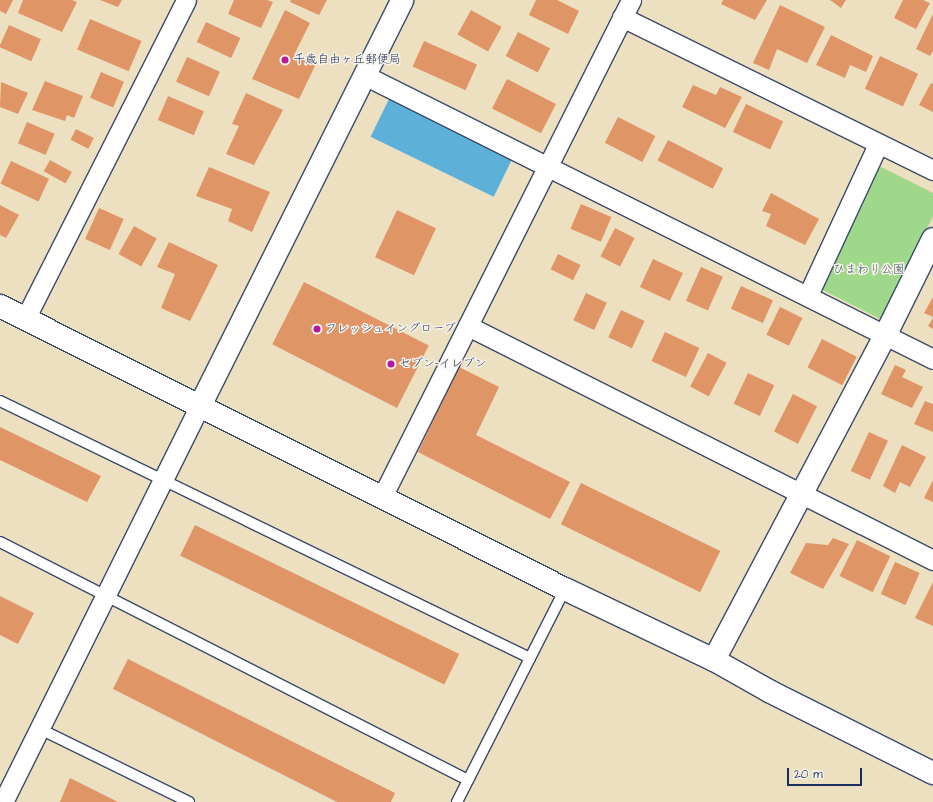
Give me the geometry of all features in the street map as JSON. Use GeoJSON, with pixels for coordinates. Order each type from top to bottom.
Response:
{"type":"FeatureCollection","features":[{"type":"Feature","properties":{"kind":"street"},"geometry":{"type":"LineString","coordinates":[[26,319],[186,0]]}},
{"type":"Feature","properties":{"kind":"street"},"geometry":{"type":"LineString","coordinates":[[3,802],[402,0]]}},
{"type":"Feature","properties":{"kind":"street"},"geometry":{"type":"LineString","coordinates":[[382,497],[631,0]]}},
{"type":"Feature","properties":{"kind":"street"},"geometry":{"type":"LineString","coordinates":[[622,17],[933,170]]}},
{"type":"Feature","properties":{"kind":"street"},"geometry":{"type":"LineString","coordinates":[[364,75],[548,165],[933,359]]}},
{"type":"Feature","properties":{"kind":"street"},"geometry":{"type":"LineString","coordinates":[[808,295],[878,144]]}},
{"type":"Feature","properties":{"kind":"street"},"geometry":{"type":"LineString","coordinates":[[714,660],[885,336],[933,239]]}},
{"type":"Feature","properties":{"kind":"street"},"geometry":{"type":"LineString","coordinates":[[0,306],[565,589],[714,660],[771,692],[933,773]]}},
{"type":"Feature","properties":{"kind":"street"},"geometry":{"type":"LineString","coordinates":[[468,326],[933,560]]}},
{"type":"Feature","properties":{"kind":"lane"},"geometry":{"type":"LineString","coordinates":[[0,401],[162,481],[530,658]]}},
{"type":"Feature","properties":{"kind":"lane"},"geometry":{"type":"LineString","coordinates":[[0,542],[468,780]]}},
{"type":"Feature","properties":{"kind":"lane"},"geometry":{"type":"LineString","coordinates":[[457,802],[565,589]]}},
{"type":"Feature","properties":{"kind":"lane"},"geometry":{"type":"LineString","coordinates":[[40,729],[189,802]]}},
{"type":"Feature","properties":{"kind":"green space","name":"ひまわり公園"},"geometry":{"type":"Polygon","coordinates":[[[879,166],[933,193],[933,216],[884,321],[821,289],[879,166]]]}},
{"type":"Feature","properties":{"kind":"water"},"geometry":{"type":"Polygon","coordinates":[[[389,99],[512,159],[494,197],[371,137],[389,99]]]}},
{"type":"Feature","properties":{"kind":"building"},"geometry":{"type":"Polygon","coordinates":[[[0,0],[13,0],[6,14],[0,11],[0,0]]]}},
{"type":"Feature","properties":{"kind":"building"},"geometry":{"type":"Polygon","coordinates":[[[23,0],[72,0],[77,2],[62,32],[18,13],[23,0]]]}},
{"type":"Feature","properties":{"kind":"building"},"geometry":{"type":"Polygon","coordinates":[[[100,0],[122,0],[118,7],[100,0]]]}},
{"type":"Feature","properties":{"kind":"building"},"geometry":{"type":"Polygon","coordinates":[[[234,0],[267,0],[273,2],[261,28],[228,14],[234,0]]]}},
{"type":"Feature","properties":{"kind":"building"},"geometry":{"type":"Polygon","coordinates":[[[291,0],[327,0],[319,15],[290,2],[291,0]]]}},
{"type":"Feature","properties":{"kind":"building"},"geometry":{"type":"Polygon","coordinates":[[[536,0],[557,0],[579,11],[568,34],[529,15],[536,0]]]}},
{"type":"Feature","properties":{"kind":"building"},"geometry":{"type":"Polygon","coordinates":[[[723,0],[767,0],[755,20],[721,4],[723,0]]]}},
{"type":"Feature","properties":{"kind":"building"},"geometry":{"type":"Polygon","coordinates":[[[830,0],[846,0],[841,8],[830,0]]]}},
{"type":"Feature","properties":{"kind":"building"},"geometry":{"type":"Polygon","coordinates":[[[903,0],[923,0],[930,3],[916,29],[894,18],[903,0]]]}},
{"type":"Feature","properties":{"kind":"building"},"geometry":{"type":"Polygon","coordinates":[[[780,5],[825,27],[807,63],[777,49],[769,70],[753,63],[780,5]]]}},
{"type":"Feature","properties":{"kind":"building"},"geometry":{"type":"Polygon","coordinates":[[[285,10],[310,23],[294,55],[315,66],[299,99],[252,79],[285,10]]]}},
{"type":"Feature","properties":{"kind":"building"},"geometry":{"type":"Polygon","coordinates":[[[471,10],[502,27],[488,51],[457,34],[471,10]]]}},
{"type":"Feature","properties":{"kind":"building"},"geometry":{"type":"Polygon","coordinates":[[[933,14],[933,51],[930,56],[916,49],[933,14]]]}},
{"type":"Feature","properties":{"kind":"building"},"geometry":{"type":"Polygon","coordinates":[[[90,19],[142,41],[129,71],[77,49],[90,19]]]}},
{"type":"Feature","properties":{"kind":"building"},"geometry":{"type":"Polygon","coordinates":[[[206,22],[240,38],[231,58],[197,42],[206,22]]]}},
{"type":"Feature","properties":{"kind":"building"},"geometry":{"type":"Polygon","coordinates":[[[9,25],[41,39],[31,61],[0,47],[9,25]]]}},
{"type":"Feature","properties":{"kind":"building"},"geometry":{"type":"Polygon","coordinates":[[[518,32],[550,48],[538,72],[506,56],[518,32]]]}},
{"type":"Feature","properties":{"kind":"building"},"geometry":{"type":"Polygon","coordinates":[[[831,35],[873,56],[866,72],[850,65],[845,78],[816,65],[831,35]]]}},
{"type":"Feature","properties":{"kind":"building"},"geometry":{"type":"Polygon","coordinates":[[[424,41],[477,65],[466,90],[413,67],[424,41]]]}},
{"type":"Feature","properties":{"kind":"building"},"geometry":{"type":"Polygon","coordinates":[[[880,56],[918,74],[903,106],[865,89],[880,56]]]}},
{"type":"Feature","properties":{"kind":"building"},"geometry":{"type":"Polygon","coordinates":[[[187,57],[220,72],[209,96],[176,82],[187,57]]]}},
{"type":"Feature","properties":{"kind":"building"},"geometry":{"type":"Polygon","coordinates":[[[101,72],[124,82],[113,108],[90,98],[101,72]]]}},
{"type":"Feature","properties":{"kind":"building"},"geometry":{"type":"Polygon","coordinates":[[[507,79],[556,104],[541,133],[492,108],[507,79]]]}},
{"type":"Feature","properties":{"kind":"building"},"geometry":{"type":"Polygon","coordinates":[[[45,81],[83,96],[74,118],[67,115],[65,121],[32,110],[45,81]]]}},
{"type":"Feature","properties":{"kind":"building"},"geometry":{"type":"Polygon","coordinates":[[[1,82],[28,93],[18,114],[0,107],[1,82]]]}},
{"type":"Feature","properties":{"kind":"building"},"geometry":{"type":"Polygon","coordinates":[[[931,83],[933,84],[933,112],[919,105],[931,83]]]}},
{"type":"Feature","properties":{"kind":"building"},"geometry":{"type":"Polygon","coordinates":[[[693,85],[716,95],[720,87],[742,97],[725,128],[682,107],[693,85]]]}},
{"type":"Feature","properties":{"kind":"building"},"geometry":{"type":"Polygon","coordinates":[[[246,93],[283,110],[254,165],[226,154],[239,126],[232,124],[246,93]]]}},
{"type":"Feature","properties":{"kind":"building"},"geometry":{"type":"Polygon","coordinates":[[[168,96],[204,111],[194,135],[158,120],[168,96]]]}},
{"type":"Feature","properties":{"kind":"building"},"geometry":{"type":"Polygon","coordinates":[[[746,104],[783,121],[770,149],[733,132],[746,104]]]}},
{"type":"Feature","properties":{"kind":"building"},"geometry":{"type":"Polygon","coordinates":[[[618,117],[655,136],[642,162],[605,143],[618,117]]]}},
{"type":"Feature","properties":{"kind":"building"},"geometry":{"type":"Polygon","coordinates":[[[27,122],[55,134],[46,155],[18,143],[27,122]]]}},
{"type":"Feature","properties":{"kind":"building"},"geometry":{"type":"Polygon","coordinates":[[[76,129],[94,138],[88,149],[71,140],[76,129]]]}},
{"type":"Feature","properties":{"kind":"building"},"geometry":{"type":"Polygon","coordinates":[[[668,140],[723,168],[713,189],[658,160],[668,140]]]}},
{"type":"Feature","properties":{"kind":"building"},"geometry":{"type":"Polygon","coordinates":[[[50,160],[72,172],[66,183],[44,171],[50,160]]]}},
{"type":"Feature","properties":{"kind":"building"},"geometry":{"type":"Polygon","coordinates":[[[11,161],[49,179],[38,201],[0,184],[11,161]]]}},
{"type":"Feature","properties":{"kind":"building"},"geometry":{"type":"Polygon","coordinates":[[[209,167],[270,192],[252,232],[228,221],[232,209],[196,196],[209,167]]]}},
{"type":"Feature","properties":{"kind":"building"},"geometry":{"type":"Polygon","coordinates":[[[771,193],[819,219],[805,245],[766,226],[771,214],[762,211],[771,193]]]}},
{"type":"Feature","properties":{"kind":"building"},"geometry":{"type":"Polygon","coordinates":[[[581,204],[611,217],[601,242],[570,229],[581,204]]]}},
{"type":"Feature","properties":{"kind":"building"},"geometry":{"type":"Polygon","coordinates":[[[0,205],[19,215],[6,238],[0,235],[0,205]]]}},
{"type":"Feature","properties":{"kind":"building"},"geometry":{"type":"Polygon","coordinates":[[[99,208],[124,219],[110,250],[85,239],[99,208]]]}},
{"type":"Feature","properties":{"kind":"building"},"geometry":{"type":"Polygon","coordinates":[[[397,210],[436,228],[414,275],[375,257],[397,210]]]}},
{"type":"Feature","properties":{"kind":"building"},"geometry":{"type":"Polygon","coordinates":[[[134,226],[157,239],[141,267],[118,254],[134,226]]]}},
{"type":"Feature","properties":{"kind":"building"},"geometry":{"type":"Polygon","coordinates":[[[615,228],[635,238],[620,266],[600,257],[615,228]]]}},
{"type":"Feature","properties":{"kind":"building"},"geometry":{"type":"Polygon","coordinates":[[[169,242],[218,265],[190,321],[161,308],[175,274],[157,267],[169,242]]]}},
{"type":"Feature","properties":{"kind":"building"},"geometry":{"type":"Polygon","coordinates":[[[558,254],[580,265],[573,280],[551,269],[558,254]]]}},
{"type":"Feature","properties":{"kind":"building"},"geometry":{"type":"Polygon","coordinates":[[[653,259],[683,273],[670,301],[640,287],[653,259]]]}},
{"type":"Feature","properties":{"kind":"building"},"geometry":{"type":"Polygon","coordinates":[[[701,267],[723,277],[708,311],[686,301],[701,267]]]}},
{"type":"Feature","properties":{"kind":"building"},"geometry":{"type":"Polygon","coordinates":[[[304,282],[429,346],[397,408],[272,344],[304,282]]]}},
{"type":"Feature","properties":{"kind":"building"},"geometry":{"type":"Polygon","coordinates":[[[741,286],[773,300],[763,323],[731,309],[741,286]]]}},
{"type":"Feature","properties":{"kind":"building"},"geometry":{"type":"Polygon","coordinates":[[[586,293],[607,303],[594,330],[573,320],[586,293]]]}},
{"type":"Feature","properties":{"kind":"building"},"geometry":{"type":"Polygon","coordinates":[[[933,297],[933,317],[924,313],[933,297]]]}},
{"type":"Feature","properties":{"kind":"building"},"geometry":{"type":"Polygon","coordinates":[[[780,307],[802,318],[789,346],[766,335],[780,307]]]}},
{"type":"Feature","properties":{"kind":"building"},"geometry":{"type":"Polygon","coordinates":[[[621,310],[645,321],[632,348],[608,337],[621,310]]]}},
{"type":"Feature","properties":{"kind":"building"},"geometry":{"type":"Polygon","coordinates":[[[933,318],[933,329],[928,326],[933,318]]]}},
{"type":"Feature","properties":{"kind":"building"},"geometry":{"type":"Polygon","coordinates":[[[665,332],[699,348],[686,377],[651,361],[665,332]]]}},
{"type":"Feature","properties":{"kind":"building"},"geometry":{"type":"Polygon","coordinates":[[[822,339],[857,357],[842,385],[807,368],[822,339]]]}},
{"type":"Feature","properties":{"kind":"building"},"geometry":{"type":"Polygon","coordinates":[[[708,353],[727,363],[709,396],[690,387],[708,353]]]}},
{"type":"Feature","properties":{"kind":"building"},"geometry":{"type":"Polygon","coordinates":[[[895,365],[906,370],[902,377],[923,387],[912,408],[881,394],[895,365]]]}},
{"type":"Feature","properties":{"kind":"building"},"geometry":{"type":"Polygon","coordinates":[[[459,367],[499,387],[476,435],[570,482],[550,519],[418,452],[459,367]]]}},
{"type":"Feature","properties":{"kind":"building"},"geometry":{"type":"Polygon","coordinates":[[[748,373],[774,385],[760,416],[734,404],[748,373]]]}},
{"type":"Feature","properties":{"kind":"building"},"geometry":{"type":"Polygon","coordinates":[[[793,394],[817,406],[798,444],[774,431],[793,394]]]}},
{"type":"Feature","properties":{"kind":"building"},"geometry":{"type":"Polygon","coordinates":[[[925,401],[933,404],[933,432],[914,424],[925,401]]]}},
{"type":"Feature","properties":{"kind":"building"},"geometry":{"type":"Polygon","coordinates":[[[0,427],[101,476],[87,502],[0,460],[0,427]]]}},
{"type":"Feature","properties":{"kind":"building"},"geometry":{"type":"Polygon","coordinates":[[[869,432],[888,441],[870,480],[851,471],[869,432]]]}},
{"type":"Feature","properties":{"kind":"building"},"geometry":{"type":"Polygon","coordinates":[[[902,445],[926,457],[910,487],[900,482],[895,493],[883,486],[902,445]]]}},
{"type":"Feature","properties":{"kind":"building"},"geometry":{"type":"Polygon","coordinates":[[[933,480],[933,502],[924,498],[933,480]]]}},
{"type":"Feature","properties":{"kind":"building"},"geometry":{"type":"Polygon","coordinates":[[[581,483],[720,551],[700,592],[561,524],[581,483]]]}},
{"type":"Feature","properties":{"kind":"building"},"geometry":{"type":"Polygon","coordinates":[[[195,525],[459,654],[444,684],[180,556],[195,525]]]}},
{"type":"Feature","properties":{"kind":"building"},"geometry":{"type":"Polygon","coordinates":[[[833,538],[849,544],[823,589],[790,573],[806,543],[828,545],[833,538]]]}},
{"type":"Feature","properties":{"kind":"building"},"geometry":{"type":"Polygon","coordinates":[[[857,540],[890,556],[873,592],[839,576],[857,540]]]}},
{"type":"Feature","properties":{"kind":"building"},"geometry":{"type":"Polygon","coordinates":[[[895,562],[920,573],[905,605],[881,594],[895,562]]]}},
{"type":"Feature","properties":{"kind":"building"},"geometry":{"type":"Polygon","coordinates":[[[933,582],[933,626],[915,618],[933,582]]]}},
{"type":"Feature","properties":{"kind":"building"},"geometry":{"type":"Polygon","coordinates":[[[0,596],[34,613],[18,644],[0,635],[0,596]]]}},
{"type":"Feature","properties":{"kind":"building"},"geometry":{"type":"Polygon","coordinates":[[[128,659],[395,793],[391,802],[337,802],[113,689],[128,659]]]}},
{"type":"Feature","properties":{"kind":"building"},"geometry":{"type":"Polygon","coordinates":[[[70,778],[118,802],[60,802],[70,778]]]}},
{"type":"Feature","properties":{"kind":"place","name":"千歳自由ヶ丘郵便局"},"geometry":{"type":"Point","coordinates":[285,60]}},
{"type":"Feature","properties":{"kind":"place","name":"フレッシュイングローブ"},"geometry":{"type":"Point","coordinates":[317,329]}},
{"type":"Feature","properties":{"kind":"place","name":"セブン-イレブン"},"geometry":{"type":"Point","coordinates":[391,364]}}]}
